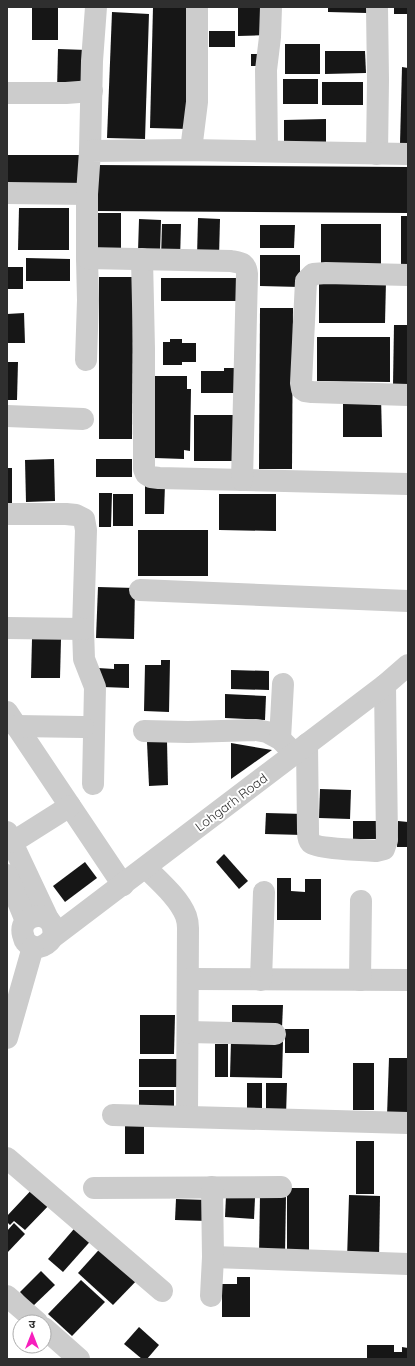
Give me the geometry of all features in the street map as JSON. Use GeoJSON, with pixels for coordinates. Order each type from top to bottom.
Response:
{"type":"FeatureCollection","features":[{"type":"Feature","properties":{"kind":"street"},"geometry":{"type":"LineString","coordinates":[[86,360],[88,300],[87,194],[90,151],[92,61],[96,7]]}},
{"type":"Feature","properties":{"kind":"street"},"geometry":{"type":"LineString","coordinates":[[191,150],[197,102],[197,7]]}},
{"type":"Feature","properties":{"kind":"street"},"geometry":{"type":"LineString","coordinates":[[267,151],[266,70],[270,38],[271,7]]}},
{"type":"Feature","properties":{"kind":"street"},"geometry":{"type":"LineString","coordinates":[[377,7],[377,154]]}},
{"type":"Feature","properties":{"kind":"street"},"geometry":{"type":"LineString","coordinates":[[7,93],[92,92]]}},
{"type":"Feature","properties":{"kind":"street"},"geometry":{"type":"LineString","coordinates":[[90,151],[191,150],[408,154]]}},
{"type":"Feature","properties":{"kind":"street"},"geometry":{"type":"LineString","coordinates":[[7,194],[87,194]]}},
{"type":"Feature","properties":{"kind":"street"},"geometry":{"type":"LineString","coordinates":[[87,258],[231,261],[242,263],[246,267],[242,480]]}},
{"type":"Feature","properties":{"kind":"street"},"geometry":{"type":"LineString","coordinates":[[142,259],[144,469],[146,474],[151,477],[159,478],[408,484]]}},
{"type":"Feature","properties":{"kind":"street"},"geometry":{"type":"LineString","coordinates":[[408,275],[326,273],[313,274],[306,280],[301,383],[302,389],[312,392],[408,395]]}},
{"type":"Feature","properties":{"kind":"street"},"geometry":{"type":"LineString","coordinates":[[7,416],[83,419]]}},
{"type":"Feature","properties":{"kind":"street"},"geometry":{"type":"LineString","coordinates":[[7,514],[66,514],[76,515],[84,519],[86,530],[83,629],[84,659],[96,687],[93,784]]}},
{"type":"Feature","properties":{"kind":"street"},"geometry":{"type":"LineString","coordinates":[[140,590],[408,601]]}},
{"type":"Feature","properties":{"kind":"street"},"geometry":{"type":"LineString","coordinates":[[7,628],[83,629]]}},
{"type":"Feature","properties":{"kind":"street","name":"Lohgarh Road"},"geometry":{"type":"LineString","coordinates":[[33,947],[41,948],[48,944],[51,928],[123,885],[385,685],[408,665]]}},
{"type":"Feature","properties":{"kind":"street"},"geometry":{"type":"LineString","coordinates":[[280,739],[283,684]]}},
{"type":"Feature","properties":{"kind":"street"},"geometry":{"type":"LineString","coordinates":[[144,731],[188,732],[256,730],[267,732],[301,749],[308,838],[311,843],[321,846],[376,851],[384,849],[387,840],[385,685]]}},
{"type":"Feature","properties":{"kind":"street"},"geometry":{"type":"LineString","coordinates":[[11,719],[83,728]]}},
{"type":"Feature","properties":{"kind":"street"},"geometry":{"type":"LineString","coordinates":[[11,719],[123,885]]}},
{"type":"Feature","properties":{"kind":"street"},"geometry":{"type":"LineString","coordinates":[[26,921],[13,879],[10,837],[70,806]]}},
{"type":"Feature","properties":{"kind":"street"},"geometry":{"type":"LineString","coordinates":[[146,868],[170,891],[186,915],[188,928],[189,979],[187,1116]]}},
{"type":"Feature","properties":{"kind":"street"},"geometry":{"type":"LineString","coordinates":[[13,879],[51,928]]}},
{"type":"Feature","properties":{"kind":"street"},"geometry":{"type":"LineString","coordinates":[[261,980],[264,892]]}},
{"type":"Feature","properties":{"kind":"street"},"geometry":{"type":"LineString","coordinates":[[360,980],[361,901]]}},
{"type":"Feature","properties":{"kind":"street"},"geometry":{"type":"LineString","coordinates":[[7,1038],[33,947],[24,940],[22,930],[26,921],[36,916],[42,916],[51,928]]}},
{"type":"Feature","properties":{"kind":"street"},"geometry":{"type":"LineString","coordinates":[[189,979],[408,980]]}},
{"type":"Feature","properties":{"kind":"street"},"geometry":{"type":"LineString","coordinates":[[188,1032],[275,1034]]}},
{"type":"Feature","properties":{"kind":"street"},"geometry":{"type":"LineString","coordinates":[[113,1115],[408,1123]]}},
{"type":"Feature","properties":{"kind":"street"},"geometry":{"type":"LineString","coordinates":[[7,1158],[143,1273],[162,1291]]}},
{"type":"Feature","properties":{"kind":"street"},"geometry":{"type":"LineString","coordinates":[[211,1296],[213,1257],[212,1187]]}},
{"type":"Feature","properties":{"kind":"street"},"geometry":{"type":"LineString","coordinates":[[94,1188],[281,1187]]}},
{"type":"Feature","properties":{"kind":"street"},"geometry":{"type":"LineString","coordinates":[[213,1257],[408,1264]]}},
{"type":"Feature","properties":{"kind":"street"},"geometry":{"type":"LineString","coordinates":[[7,1296],[28,1314]]}},
{"type":"Feature","properties":{"kind":"street"},"geometry":{"type":"LineString","coordinates":[[52,1335],[80,1359]]}},
{"type":"Feature","properties":{"kind":"building"},"geometry":{"type":"Polygon","coordinates":[[[32,7],[58,7],[58,40],[32,40],[32,7]]]}},
{"type":"Feature","properties":{"kind":"building"},"geometry":{"type":"Polygon","coordinates":[[[153,7],[191,7],[188,129],[150,128],[153,7]]]}},
{"type":"Feature","properties":{"kind":"building"},"geometry":{"type":"Polygon","coordinates":[[[238,7],[267,7],[267,35],[238,36],[238,7]]]}},
{"type":"Feature","properties":{"kind":"building"},"geometry":{"type":"Polygon","coordinates":[[[328,7],[368,7],[367,13],[328,12],[328,7]]]}},
{"type":"Feature","properties":{"kind":"building"},"geometry":{"type":"Polygon","coordinates":[[[394,7],[408,7],[408,14],[394,14],[394,7]]]}},
{"type":"Feature","properties":{"kind":"building"},"geometry":{"type":"Polygon","coordinates":[[[112,12],[149,14],[145,139],[107,138],[112,12]]]}},
{"type":"Feature","properties":{"kind":"building"},"geometry":{"type":"Polygon","coordinates":[[[209,31],[235,31],[235,47],[209,47],[209,31]]]}},
{"type":"Feature","properties":{"kind":"building"},"geometry":{"type":"Polygon","coordinates":[[[285,44],[320,44],[320,74],[285,74],[285,44]]]}},
{"type":"Feature","properties":{"kind":"building"},"geometry":{"type":"Polygon","coordinates":[[[58,49],[87,50],[86,90],[57,90],[58,49]]]}},
{"type":"Feature","properties":{"kind":"building"},"geometry":{"type":"Polygon","coordinates":[[[325,51],[365,51],[366,73],[325,74],[325,51]]]}},
{"type":"Feature","properties":{"kind":"building"},"geometry":{"type":"Polygon","coordinates":[[[251,54],[264,54],[264,66],[251,66],[251,54]]]}},
{"type":"Feature","properties":{"kind":"building"},"geometry":{"type":"Polygon","coordinates":[[[402,67],[408,68],[408,145],[400,144],[402,67]]]}},
{"type":"Feature","properties":{"kind":"building"},"geometry":{"type":"Polygon","coordinates":[[[283,79],[318,79],[318,104],[283,104],[283,79]]]}},
{"type":"Feature","properties":{"kind":"building"},"geometry":{"type":"Polygon","coordinates":[[[322,82],[363,82],[363,105],[322,105],[322,82]]]}},
{"type":"Feature","properties":{"kind":"building"},"geometry":{"type":"Polygon","coordinates":[[[326,119],[326,144],[284,144],[284,120],[326,119]]]}},
{"type":"Feature","properties":{"kind":"building"},"geometry":{"type":"Polygon","coordinates":[[[7,155],[81,155],[81,184],[7,184],[7,155]]]}},
{"type":"Feature","properties":{"kind":"building"},"geometry":{"type":"Polygon","coordinates":[[[96,165],[408,167],[408,213],[96,211],[96,165]]]}},
{"type":"Feature","properties":{"kind":"building"},"geometry":{"type":"Polygon","coordinates":[[[19,208],[69,208],[69,250],[18,250],[19,208]]]}},
{"type":"Feature","properties":{"kind":"building"},"geometry":{"type":"Polygon","coordinates":[[[97,213],[121,213],[121,248],[96,248],[97,213]]]}},
{"type":"Feature","properties":{"kind":"building"},"geometry":{"type":"Polygon","coordinates":[[[401,216],[408,216],[408,269],[401,269],[401,216]]]}},
{"type":"Feature","properties":{"kind":"building"},"geometry":{"type":"Polygon","coordinates":[[[198,218],[220,219],[219,257],[197,257],[198,218]]]}},
{"type":"Feature","properties":{"kind":"building"},"geometry":{"type":"Polygon","coordinates":[[[139,219],[161,220],[160,253],[138,252],[139,219]]]}},
{"type":"Feature","properties":{"kind":"building"},"geometry":{"type":"Polygon","coordinates":[[[162,224],[181,224],[180,260],[161,259],[162,224]]]}},
{"type":"Feature","properties":{"kind":"building"},"geometry":{"type":"Polygon","coordinates":[[[321,224],[381,224],[381,266],[321,266],[321,224]]]}},
{"type":"Feature","properties":{"kind":"building"},"geometry":{"type":"Polygon","coordinates":[[[260,225],[295,225],[294,248],[260,248],[260,225]]]}},
{"type":"Feature","properties":{"kind":"building"},"geometry":{"type":"Polygon","coordinates":[[[260,255],[300,255],[300,287],[260,286],[260,255]]]}},
{"type":"Feature","properties":{"kind":"building"},"geometry":{"type":"Polygon","coordinates":[[[26,258],[70,259],[70,281],[26,281],[26,258]]]}},
{"type":"Feature","properties":{"kind":"building"},"geometry":{"type":"Polygon","coordinates":[[[7,267],[23,267],[23,289],[7,289],[7,267]]]}},
{"type":"Feature","properties":{"kind":"building"},"geometry":{"type":"Polygon","coordinates":[[[99,277],[133,277],[132,439],[99,439],[99,277]]]}},
{"type":"Feature","properties":{"kind":"building"},"geometry":{"type":"Polygon","coordinates":[[[161,278],[236,278],[236,301],[161,301],[161,278]]]}},
{"type":"Feature","properties":{"kind":"building"},"geometry":{"type":"Polygon","coordinates":[[[319,280],[386,281],[385,323],[319,323],[319,280]]]}},
{"type":"Feature","properties":{"kind":"building"},"geometry":{"type":"Polygon","coordinates":[[[260,308],[293,308],[292,469],[259,469],[260,308]]]}},
{"type":"Feature","properties":{"kind":"building"},"geometry":{"type":"Polygon","coordinates":[[[24,313],[25,343],[7,343],[7,314],[24,313]]]}},
{"type":"Feature","properties":{"kind":"building"},"geometry":{"type":"Polygon","coordinates":[[[394,325],[408,325],[408,385],[393,385],[394,325]]]}},
{"type":"Feature","properties":{"kind":"building"},"geometry":{"type":"Polygon","coordinates":[[[317,337],[390,337],[390,382],[317,381],[317,337]]]}},
{"type":"Feature","properties":{"kind":"building"},"geometry":{"type":"Polygon","coordinates":[[[170,339],[182,339],[182,343],[196,343],[196,362],[182,362],[182,365],[163,365],[163,342],[170,342],[170,339]]]}},
{"type":"Feature","properties":{"kind":"building"},"geometry":{"type":"Polygon","coordinates":[[[7,362],[18,362],[17,400],[7,400],[7,362]]]}},
{"type":"Feature","properties":{"kind":"building"},"geometry":{"type":"Polygon","coordinates":[[[224,368],[241,368],[241,393],[201,393],[201,371],[224,371],[224,368]]]}},
{"type":"Feature","properties":{"kind":"building"},"geometry":{"type":"Polygon","coordinates":[[[152,376],[187,376],[187,389],[191,389],[190,451],[184,450],[184,459],[155,458],[152,376]]]}},
{"type":"Feature","properties":{"kind":"building"},"geometry":{"type":"Polygon","coordinates":[[[381,397],[382,437],[343,437],[343,398],[381,397]]]}},
{"type":"Feature","properties":{"kind":"building"},"geometry":{"type":"Polygon","coordinates":[[[194,415],[237,415],[237,461],[194,461],[194,415]]]}},
{"type":"Feature","properties":{"kind":"building"},"geometry":{"type":"Polygon","coordinates":[[[54,459],[55,501],[26,502],[25,460],[54,459]]]}},
{"type":"Feature","properties":{"kind":"building"},"geometry":{"type":"Polygon","coordinates":[[[96,459],[132,459],[132,477],[96,477],[96,459]]]}},
{"type":"Feature","properties":{"kind":"building"},"geometry":{"type":"Polygon","coordinates":[[[7,468],[12,468],[12,505],[7,505],[7,468]]]}},
{"type":"Feature","properties":{"kind":"building"},"geometry":{"type":"Polygon","coordinates":[[[145,484],[165,484],[164,514],[145,514],[145,484]]]}},
{"type":"Feature","properties":{"kind":"building"},"geometry":{"type":"Polygon","coordinates":[[[99,493],[112,493],[111,527],[99,527],[99,493]]]}},
{"type":"Feature","properties":{"kind":"building"},"geometry":{"type":"Polygon","coordinates":[[[113,494],[133,494],[133,526],[113,526],[113,494]]]}},
{"type":"Feature","properties":{"kind":"building"},"geometry":{"type":"Polygon","coordinates":[[[219,494],[276,494],[276,531],[219,530],[219,494]]]}},
{"type":"Feature","properties":{"kind":"building"},"geometry":{"type":"Polygon","coordinates":[[[138,530],[208,530],[208,576],[138,576],[138,530]]]}},
{"type":"Feature","properties":{"kind":"building"},"geometry":{"type":"Polygon","coordinates":[[[98,587],[135,588],[134,639],[96,638],[98,587]]]}},
{"type":"Feature","properties":{"kind":"building"},"geometry":{"type":"Polygon","coordinates":[[[32,639],[61,639],[60,678],[31,678],[32,639]]]}},
{"type":"Feature","properties":{"kind":"building"},"geometry":{"type":"Polygon","coordinates":[[[161,660],[170,660],[169,712],[144,711],[145,665],[161,665],[161,660]]]}},
{"type":"Feature","properties":{"kind":"building"},"geometry":{"type":"Polygon","coordinates":[[[114,664],[129,664],[129,688],[103,687],[98,668],[114,669],[114,664]]]}},
{"type":"Feature","properties":{"kind":"building"},"geometry":{"type":"Polygon","coordinates":[[[231,670],[269,671],[269,690],[231,689],[231,670]]]}},
{"type":"Feature","properties":{"kind":"building"},"geometry":{"type":"Polygon","coordinates":[[[225,694],[266,696],[265,720],[225,718],[225,694]]]}},
{"type":"Feature","properties":{"kind":"building"},"geometry":{"type":"Polygon","coordinates":[[[167,741],[168,785],[149,786],[147,742],[167,741]]]}},
{"type":"Feature","properties":{"kind":"building"},"geometry":{"type":"Polygon","coordinates":[[[231,743],[272,750],[231,779],[231,743]]]}},
{"type":"Feature","properties":{"kind":"building"},"geometry":{"type":"Polygon","coordinates":[[[320,789],[351,790],[350,819],[319,818],[320,789]]]}},
{"type":"Feature","properties":{"kind":"building"},"geometry":{"type":"Polygon","coordinates":[[[266,813],[304,814],[303,835],[265,834],[266,813]]]}},
{"type":"Feature","properties":{"kind":"building"},"geometry":{"type":"Polygon","coordinates":[[[353,821],[381,821],[381,839],[353,839],[353,821]]]}},
{"type":"Feature","properties":{"kind":"building"},"geometry":{"type":"Polygon","coordinates":[[[398,821],[408,822],[408,847],[397,847],[398,821]]]}},
{"type":"Feature","properties":{"kind":"building"},"geometry":{"type":"Polygon","coordinates":[[[224,854],[248,881],[239,889],[216,862],[224,854]]]}},
{"type":"Feature","properties":{"kind":"building"},"geometry":{"type":"Polygon","coordinates":[[[85,862],[97,878],[65,902],[53,886],[85,862]]]}},
{"type":"Feature","properties":{"kind":"building"},"geometry":{"type":"Polygon","coordinates":[[[277,878],[291,878],[291,891],[305,892],[305,879],[321,879],[321,920],[277,920],[277,878]]]}},
{"type":"Feature","properties":{"kind":"building"},"geometry":{"type":"Polygon","coordinates":[[[232,1005],[283,1005],[282,1028],[232,1027],[232,1005]]]}},
{"type":"Feature","properties":{"kind":"building"},"geometry":{"type":"Polygon","coordinates":[[[140,1015],[175,1015],[174,1054],[140,1054],[140,1015]]]}},
{"type":"Feature","properties":{"kind":"building"},"geometry":{"type":"Polygon","coordinates":[[[285,1029],[309,1029],[309,1053],[285,1053],[285,1029]]]}},
{"type":"Feature","properties":{"kind":"building"},"geometry":{"type":"Polygon","coordinates":[[[231,1041],[283,1041],[282,1078],[230,1077],[231,1041]]]}},
{"type":"Feature","properties":{"kind":"building"},"geometry":{"type":"Polygon","coordinates":[[[215,1044],[228,1044],[228,1077],[215,1077],[215,1044]]]}},
{"type":"Feature","properties":{"kind":"building"},"geometry":{"type":"Polygon","coordinates":[[[389,1058],[408,1058],[408,1117],[387,1116],[389,1058]]]}},
{"type":"Feature","properties":{"kind":"building"},"geometry":{"type":"Polygon","coordinates":[[[139,1059],[179,1059],[179,1087],[139,1087],[139,1059]]]}},
{"type":"Feature","properties":{"kind":"building"},"geometry":{"type":"Polygon","coordinates":[[[353,1063],[374,1063],[374,1110],[353,1110],[353,1063]]]}},
{"type":"Feature","properties":{"kind":"building"},"geometry":{"type":"Polygon","coordinates":[[[247,1083],[262,1083],[262,1113],[247,1113],[247,1083]]]}},
{"type":"Feature","properties":{"kind":"building"},"geometry":{"type":"Polygon","coordinates":[[[266,1083],[287,1083],[286,1116],[266,1116],[266,1083]]]}},
{"type":"Feature","properties":{"kind":"building"},"geometry":{"type":"Polygon","coordinates":[[[139,1090],[174,1090],[174,1110],[139,1110],[139,1090]]]}},
{"type":"Feature","properties":{"kind":"building"},"geometry":{"type":"Polygon","coordinates":[[[125,1123],[144,1123],[144,1154],[125,1154],[125,1123]]]}},
{"type":"Feature","properties":{"kind":"building"},"geometry":{"type":"Polygon","coordinates":[[[356,1141],[374,1141],[374,1194],[356,1194],[356,1141]]]}},
{"type":"Feature","properties":{"kind":"building"},"geometry":{"type":"Polygon","coordinates":[[[36,1185],[53,1201],[25,1230],[14,1221],[10,1225],[7,1222],[7,1216],[36,1185]]]}},
{"type":"Feature","properties":{"kind":"building"},"geometry":{"type":"Polygon","coordinates":[[[287,1188],[309,1188],[309,1254],[287,1254],[287,1188]]]}},
{"type":"Feature","properties":{"kind":"building"},"geometry":{"type":"Polygon","coordinates":[[[260,1195],[286,1195],[285,1255],[259,1255],[260,1195]]]}},
{"type":"Feature","properties":{"kind":"building"},"geometry":{"type":"Polygon","coordinates":[[[349,1195],[380,1196],[379,1261],[347,1260],[349,1195]]]}},
{"type":"Feature","properties":{"kind":"building"},"geometry":{"type":"Polygon","coordinates":[[[226,1196],[255,1198],[254,1219],[225,1217],[226,1196]]]}},
{"type":"Feature","properties":{"kind":"building"},"geometry":{"type":"Polygon","coordinates":[[[176,1199],[208,1200],[208,1221],[175,1220],[176,1199]]]}},
{"type":"Feature","properties":{"kind":"building"},"geometry":{"type":"Polygon","coordinates":[[[80,1222],[95,1236],[63,1272],[48,1259],[80,1222]]]}},
{"type":"Feature","properties":{"kind":"building"},"geometry":{"type":"Polygon","coordinates":[[[14,1223],[25,1234],[7,1253],[7,1231],[14,1223]]]}},
{"type":"Feature","properties":{"kind":"building"},"geometry":{"type":"Polygon","coordinates":[[[105,1243],[141,1276],[113,1305],[78,1273],[105,1243]]]}},
{"type":"Feature","properties":{"kind":"building"},"geometry":{"type":"Polygon","coordinates":[[[41,1271],[55,1285],[33,1306],[20,1292],[41,1271]]]}},
{"type":"Feature","properties":{"kind":"building"},"geometry":{"type":"Polygon","coordinates":[[[237,1277],[250,1277],[250,1317],[222,1317],[222,1284],[237,1284],[237,1277]]]}},
{"type":"Feature","properties":{"kind":"building"},"geometry":{"type":"Polygon","coordinates":[[[81,1280],[105,1302],[72,1336],[52,1318],[52,1314],[48,1314],[81,1280]]]}},
{"type":"Feature","properties":{"kind":"building"},"geometry":{"type":"Polygon","coordinates":[[[139,1327],[159,1345],[147,1359],[142,1359],[124,1344],[139,1327]]]}},
{"type":"Feature","properties":{"kind":"building"},"geometry":{"type":"Polygon","coordinates":[[[367,1345],[394,1345],[394,1352],[402,1352],[402,1347],[408,1348],[408,1359],[367,1359],[367,1345]]]}}]}
